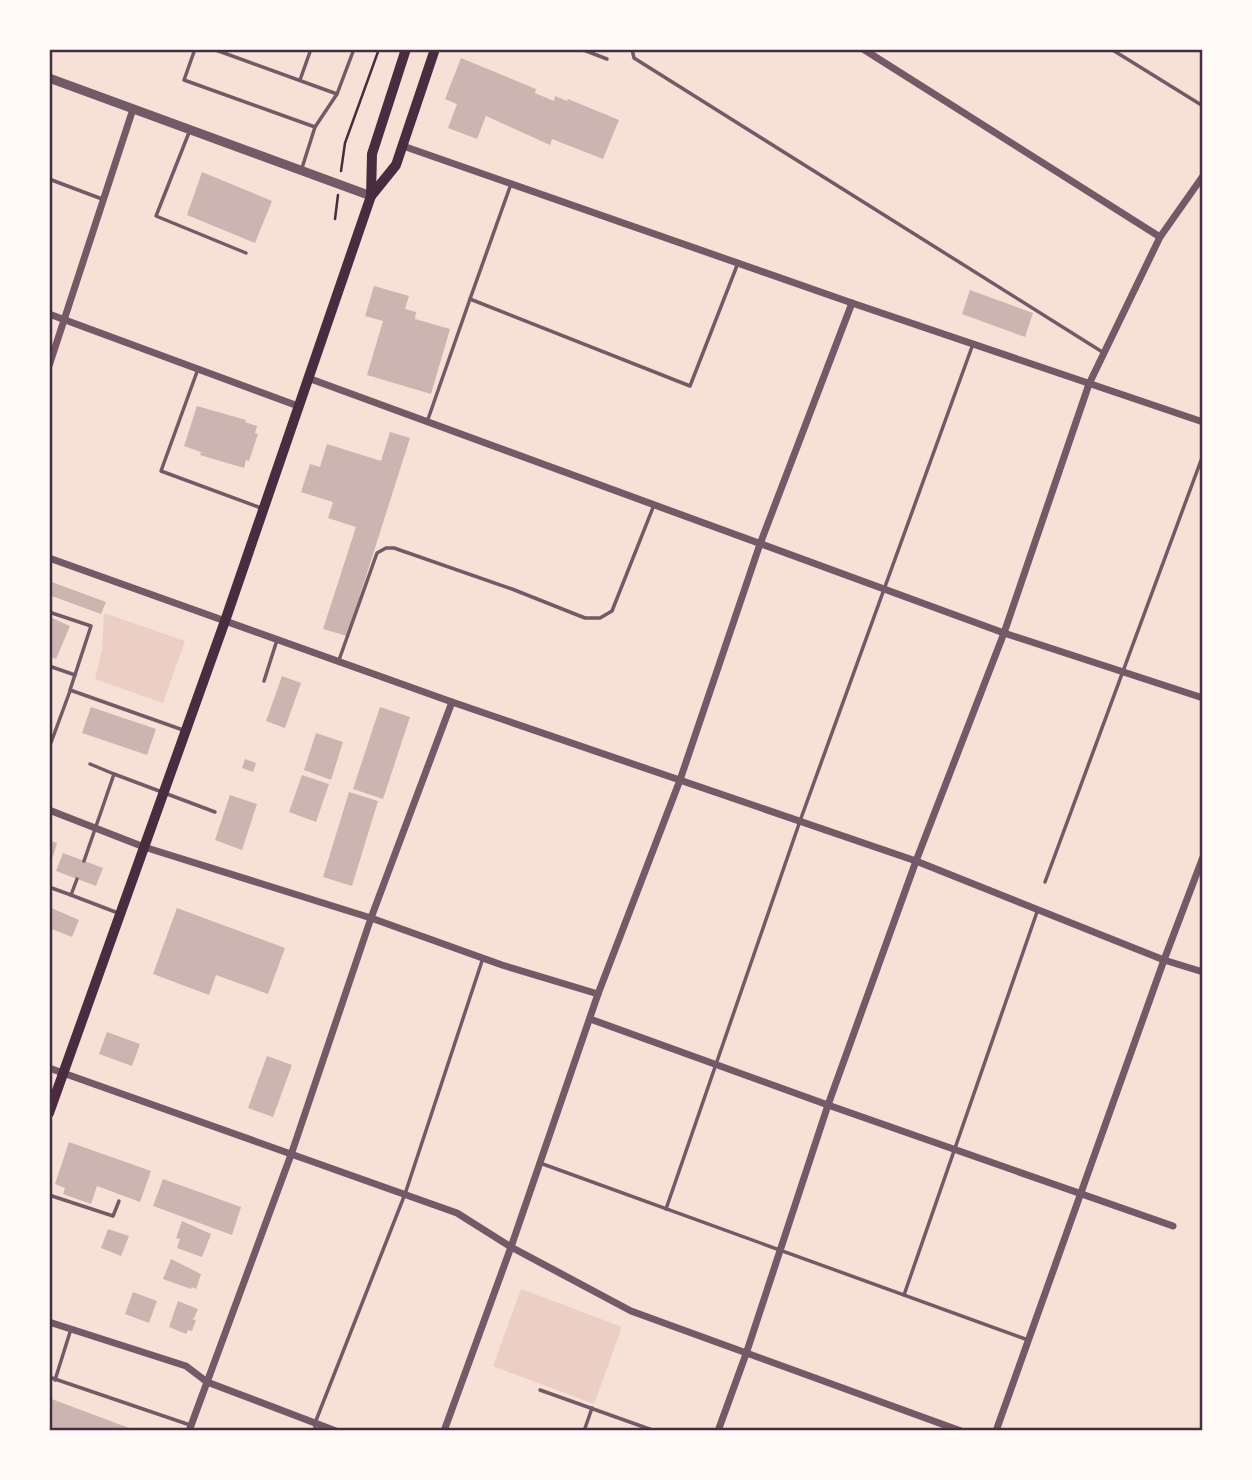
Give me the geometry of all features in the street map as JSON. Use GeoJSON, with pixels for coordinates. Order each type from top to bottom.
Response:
{"type":"FeatureCollection","features":[{"type":"Feature","properties":{"kind":"main road"},"geometry":{"type":"LineString","coordinates":[[49,1113],[225,621],[371,196],[372,154],[406,49]]}},
{"type":"Feature","properties":{"kind":"main road"},"geometry":{"type":"LineString","coordinates":[[371,196],[396,165],[435,49]]}},
{"type":"Feature","properties":{"kind":"street"},"geometry":{"type":"LineString","coordinates":[[863,49],[1160,237]]}},
{"type":"Feature","properties":{"kind":"street"},"geometry":{"type":"LineString","coordinates":[[49,78],[371,196]]}},
{"type":"Feature","properties":{"kind":"street"},"geometry":{"type":"LineString","coordinates":[[49,366],[134,108]]}},
{"type":"Feature","properties":{"kind":"street"},"geometry":{"type":"LineString","coordinates":[[403,146],[1203,422]]}},
{"type":"Feature","properties":{"kind":"street"},"geometry":{"type":"LineString","coordinates":[[718,1431],[828,1105],[916,861],[1004,633],[1089,384],[1160,237],[1203,176]]}},
{"type":"Feature","properties":{"kind":"street"},"geometry":{"type":"LineString","coordinates":[[444,1431],[598,994],[680,780],[760,544],[852,303]]}},
{"type":"Feature","properties":{"kind":"street"},"geometry":{"type":"LineString","coordinates":[[49,314],[298,406]]}},
{"type":"Feature","properties":{"kind":"street"},"geometry":{"type":"LineString","coordinates":[[308,378],[1004,633],[1203,698]]}},
{"type":"Feature","properties":{"kind":"street"},"geometry":{"type":"LineString","coordinates":[[49,558],[452,702],[916,861],[1164,960],[1203,972]]}},
{"type":"Feature","properties":{"kind":"street"},"geometry":{"type":"LineString","coordinates":[[190,1428],[292,1152],[371,918],[452,702]]}},
{"type":"Feature","properties":{"kind":"street"},"geometry":{"type":"LineString","coordinates":[[49,810],[144,847],[371,918],[483,958],[598,994]]}},
{"type":"Feature","properties":{"kind":"street"},"geometry":{"type":"LineString","coordinates":[[996,1431],[1203,857]]}},
{"type":"Feature","properties":{"kind":"street"},"geometry":{"type":"LineString","coordinates":[[590,1019],[1173,1226]]}},
{"type":"Feature","properties":{"kind":"street"},"geometry":{"type":"LineString","coordinates":[[49,1068],[292,1152],[457,1213],[511,1247],[631,1311],[961,1431]]}},
{"type":"Feature","properties":{"kind":"street"},"geometry":{"type":"LineString","coordinates":[[49,1322],[186,1366],[207,1382],[315,1427],[336,1431]]}},
{"type":"Feature","properties":{"kind":"lane"},"geometry":{"type":"LineString","coordinates":[[195,49],[184,80],[315,127]]}},
{"type":"Feature","properties":{"kind":"lane"},"geometry":{"type":"LineString","coordinates":[[214,49],[337,94]]}},
{"type":"Feature","properties":{"kind":"lane"},"geometry":{"type":"LineString","coordinates":[[300,80],[311,49]]}},
{"type":"Feature","properties":{"kind":"lane"},"geometry":{"type":"LineString","coordinates":[[302,170],[315,127],[337,94],[354,49]]}},
{"type":"Feature","properties":{"kind":"lane"},"geometry":{"type":"LineString","coordinates":[[581,49],[607,59]]}},
{"type":"Feature","properties":{"kind":"lane"},"geometry":{"type":"LineString","coordinates":[[632,49],[634,58],[1104,353]]}},
{"type":"Feature","properties":{"kind":"lane"},"geometry":{"type":"LineString","coordinates":[[1111,49],[1203,106]]}},
{"type":"Feature","properties":{"kind":"lane"},"geometry":{"type":"LineString","coordinates":[[190,129],[156,216],[246,253]]}},
{"type":"Feature","properties":{"kind":"lane"},"geometry":{"type":"LineString","coordinates":[[49,178],[104,200]]}},
{"type":"Feature","properties":{"kind":"lane"},"geometry":{"type":"LineString","coordinates":[[427,422],[511,184]]}},
{"type":"Feature","properties":{"kind":"lane"},"geometry":{"type":"LineString","coordinates":[[470,299],[690,386],[738,263]]}},
{"type":"Feature","properties":{"kind":"lane"},"geometry":{"type":"LineString","coordinates":[[666,1209],[800,821],[973,344]]}},
{"type":"Feature","properties":{"kind":"lane"},"geometry":{"type":"LineString","coordinates":[[198,369],[161,471],[263,509]]}},
{"type":"Feature","properties":{"kind":"lane"},"geometry":{"type":"LineString","coordinates":[[1045,882],[1203,455]]}},
{"type":"Feature","properties":{"kind":"lane"},"geometry":{"type":"LineString","coordinates":[[338,662],[377,554],[381,550],[394,548],[512,589],[585,618],[600,618],[612,611],[653,505]]}},
{"type":"Feature","properties":{"kind":"lane"},"geometry":{"type":"LineString","coordinates":[[49,612],[91,626],[49,748]]}},
{"type":"Feature","properties":{"kind":"lane"},"geometry":{"type":"LineString","coordinates":[[264,681],[277,640]]}},
{"type":"Feature","properties":{"kind":"lane"},"geometry":{"type":"LineString","coordinates":[[49,666],[75,675]]}},
{"type":"Feature","properties":{"kind":"lane"},"geometry":{"type":"LineString","coordinates":[[70,690],[184,731]]}},
{"type":"Feature","properties":{"kind":"lane"},"geometry":{"type":"LineString","coordinates":[[90,764],[215,812]]}},
{"type":"Feature","properties":{"kind":"lane"},"geometry":{"type":"LineString","coordinates":[[84,861],[114,774]]}},
{"type":"Feature","properties":{"kind":"lane"},"geometry":{"type":"LineString","coordinates":[[71,895],[77,879]]}},
{"type":"Feature","properties":{"kind":"lane"},"geometry":{"type":"LineString","coordinates":[[49,887],[120,914]]}},
{"type":"Feature","properties":{"kind":"lane"},"geometry":{"type":"LineString","coordinates":[[904,1295],[1038,910]]}},
{"type":"Feature","properties":{"kind":"lane"},"geometry":{"type":"LineString","coordinates":[[315,1427],[405,1194],[483,958]]}},
{"type":"Feature","properties":{"kind":"lane"},"geometry":{"type":"LineString","coordinates":[[540,1163],[1028,1340]]}},
{"type":"Feature","properties":{"kind":"lane"},"geometry":{"type":"LineString","coordinates":[[49,1195],[113,1216],[119,1201]]}},
{"type":"Feature","properties":{"kind":"lane"},"geometry":{"type":"LineString","coordinates":[[55,1380],[71,1329]]}},
{"type":"Feature","properties":{"kind":"lane"},"geometry":{"type":"LineString","coordinates":[[49,1377],[190,1428]]}},
{"type":"Feature","properties":{"kind":"lane"},"geometry":{"type":"LineString","coordinates":[[540,1390],[654,1431]]}},
{"type":"Feature","properties":{"kind":"lane"},"geometry":{"type":"LineString","coordinates":[[584,1431],[592,1408]]}},
{"type":"Feature","properties":{"kind":"path"},"geometry":{"type":"LineString","coordinates":[[341,173],[345,143],[379,49]]}},
{"type":"Feature","properties":{"kind":"path"},"geometry":{"type":"LineString","coordinates":[[335,219],[338,195]]}},
{"type":"Feature","properties":{"kind":"shaded area"},"geometry":{"type":"Polygon","coordinates":[[[104,613],[185,641],[163,703],[95,679],[102,649],[104,613]]]}},
{"type":"Feature","properties":{"kind":"shaded area"},"geometry":{"type":"Polygon","coordinates":[[[521,1289],[622,1327],[594,1404],[493,1366],[521,1289]]]}},
{"type":"Feature","properties":{"kind":"building"},"geometry":{"type":"Polygon","coordinates":[[[461,58],[536,89],[535,93],[554,101],[555,96],[567,101],[568,99],[619,120],[603,159],[552,139],[550,145],[486,116],[477,139],[448,128],[457,104],[445,99],[461,58]]]}},
{"type":"Feature","properties":{"kind":"building"},"geometry":{"type":"Polygon","coordinates":[[[202,172],[272,201],[255,243],[187,215],[202,172]]]}},
{"type":"Feature","properties":{"kind":"building"},"geometry":{"type":"Polygon","coordinates":[[[374,286],[409,296],[405,309],[416,312],[415,319],[450,329],[431,394],[367,375],[383,321],[365,316],[374,286]]]}},
{"type":"Feature","properties":{"kind":"building"},"geometry":{"type":"Polygon","coordinates":[[[970,290],[1033,313],[1025,337],[962,314],[970,290]]]}},
{"type":"Feature","properties":{"kind":"building"},"geometry":{"type":"Polygon","coordinates":[[[197,406],[246,420],[245,422],[257,426],[255,433],[258,434],[244,468],[200,455],[201,452],[184,446],[197,406]]]}},
{"type":"Feature","properties":{"kind":"building"},"geometry":{"type":"Polygon","coordinates":[[[390,432],[410,438],[347,636],[323,629],[356,527],[328,518],[333,502],[301,492],[310,464],[320,467],[327,444],[381,461],[390,432]]]}},
{"type":"Feature","properties":{"kind":"building"},"geometry":{"type":"Polygon","coordinates":[[[49,581],[106,602],[101,614],[49,595],[49,581]]]}},
{"type":"Feature","properties":{"kind":"building"},"geometry":{"type":"Polygon","coordinates":[[[52,618],[70,626],[56,659],[49,656],[49,625],[52,618]]]}},
{"type":"Feature","properties":{"kind":"building"},"geometry":{"type":"Polygon","coordinates":[[[282,676],[301,683],[285,728],[266,721],[282,676]]]}},
{"type":"Feature","properties":{"kind":"building"},"geometry":{"type":"Polygon","coordinates":[[[91,707],[156,729],[147,755],[82,733],[91,707]]]}},
{"type":"Feature","properties":{"kind":"building"},"geometry":{"type":"Polygon","coordinates":[[[380,707],[410,717],[383,799],[353,789],[380,707]]]}},
{"type":"Feature","properties":{"kind":"building"},"geometry":{"type":"Polygon","coordinates":[[[316,733],[343,742],[331,780],[304,770],[316,733]]]}},
{"type":"Feature","properties":{"kind":"building"},"geometry":{"type":"Polygon","coordinates":[[[245,759],[256,763],[253,772],[242,768],[245,759]]]}},
{"type":"Feature","properties":{"kind":"building"},"geometry":{"type":"Polygon","coordinates":[[[302,775],[329,784],[316,822],[289,812],[302,775]]]}},
{"type":"Feature","properties":{"kind":"building"},"geometry":{"type":"Polygon","coordinates":[[[349,792],[378,801],[352,886],[323,877],[349,792]]]}},
{"type":"Feature","properties":{"kind":"building"},"geometry":{"type":"Polygon","coordinates":[[[230,795],[257,804],[242,850],[215,840],[230,795]]]}},
{"type":"Feature","properties":{"kind":"building"},"geometry":{"type":"Polygon","coordinates":[[[49,840],[57,843],[53,857],[49,856],[49,840]]]}},
{"type":"Feature","properties":{"kind":"building"},"geometry":{"type":"Polygon","coordinates":[[[63,853],[103,868],[96,886],[56,871],[63,853]]]}},
{"type":"Feature","properties":{"kind":"building"},"geometry":{"type":"Polygon","coordinates":[[[49,907],[79,920],[72,937],[49,928],[49,907]]]}},
{"type":"Feature","properties":{"kind":"building"},"geometry":{"type":"Polygon","coordinates":[[[177,908],[285,948],[268,994],[216,975],[209,995],[153,974],[177,908]]]}},
{"type":"Feature","properties":{"kind":"building"},"geometry":{"type":"Polygon","coordinates":[[[107,1032],[140,1044],[132,1066],[99,1054],[107,1032]]]}},
{"type":"Feature","properties":{"kind":"building"},"geometry":{"type":"Polygon","coordinates":[[[267,1056],[292,1065],[273,1117],[248,1108],[267,1056]]]}},
{"type":"Feature","properties":{"kind":"building"},"geometry":{"type":"Polygon","coordinates":[[[69,1142],[151,1171],[140,1202],[97,1186],[91,1204],[63,1194],[65,1188],[55,1184],[69,1142]]]}},
{"type":"Feature","properties":{"kind":"building"},"geometry":{"type":"Polygon","coordinates":[[[163,1179],[241,1207],[232,1235],[153,1206],[163,1179]]]}},
{"type":"Feature","properties":{"kind":"building"},"geometry":{"type":"Polygon","coordinates":[[[182,1221],[211,1234],[202,1257],[177,1248],[180,1239],[176,1238],[182,1221]]]}},
{"type":"Feature","properties":{"kind":"building"},"geometry":{"type":"Polygon","coordinates":[[[108,1229],[129,1236],[121,1256],[101,1248],[108,1229]]]}},
{"type":"Feature","properties":{"kind":"building"},"geometry":{"type":"Polygon","coordinates":[[[171,1259],[201,1274],[196,1289],[163,1279],[171,1259]]]}},
{"type":"Feature","properties":{"kind":"building"},"geometry":{"type":"Polygon","coordinates":[[[133,1292],[157,1301],[149,1323],[125,1314],[133,1292]]]}},
{"type":"Feature","properties":{"kind":"building"},"geometry":{"type":"Polygon","coordinates":[[[178,1301],[198,1309],[192,1319],[196,1320],[192,1331],[188,1330],[186,1334],[169,1327],[178,1301]]]}},
{"type":"Feature","properties":{"kind":"building"},"geometry":{"type":"Polygon","coordinates":[[[49,1398],[137,1431],[49,1431],[49,1398]]]}}]}
